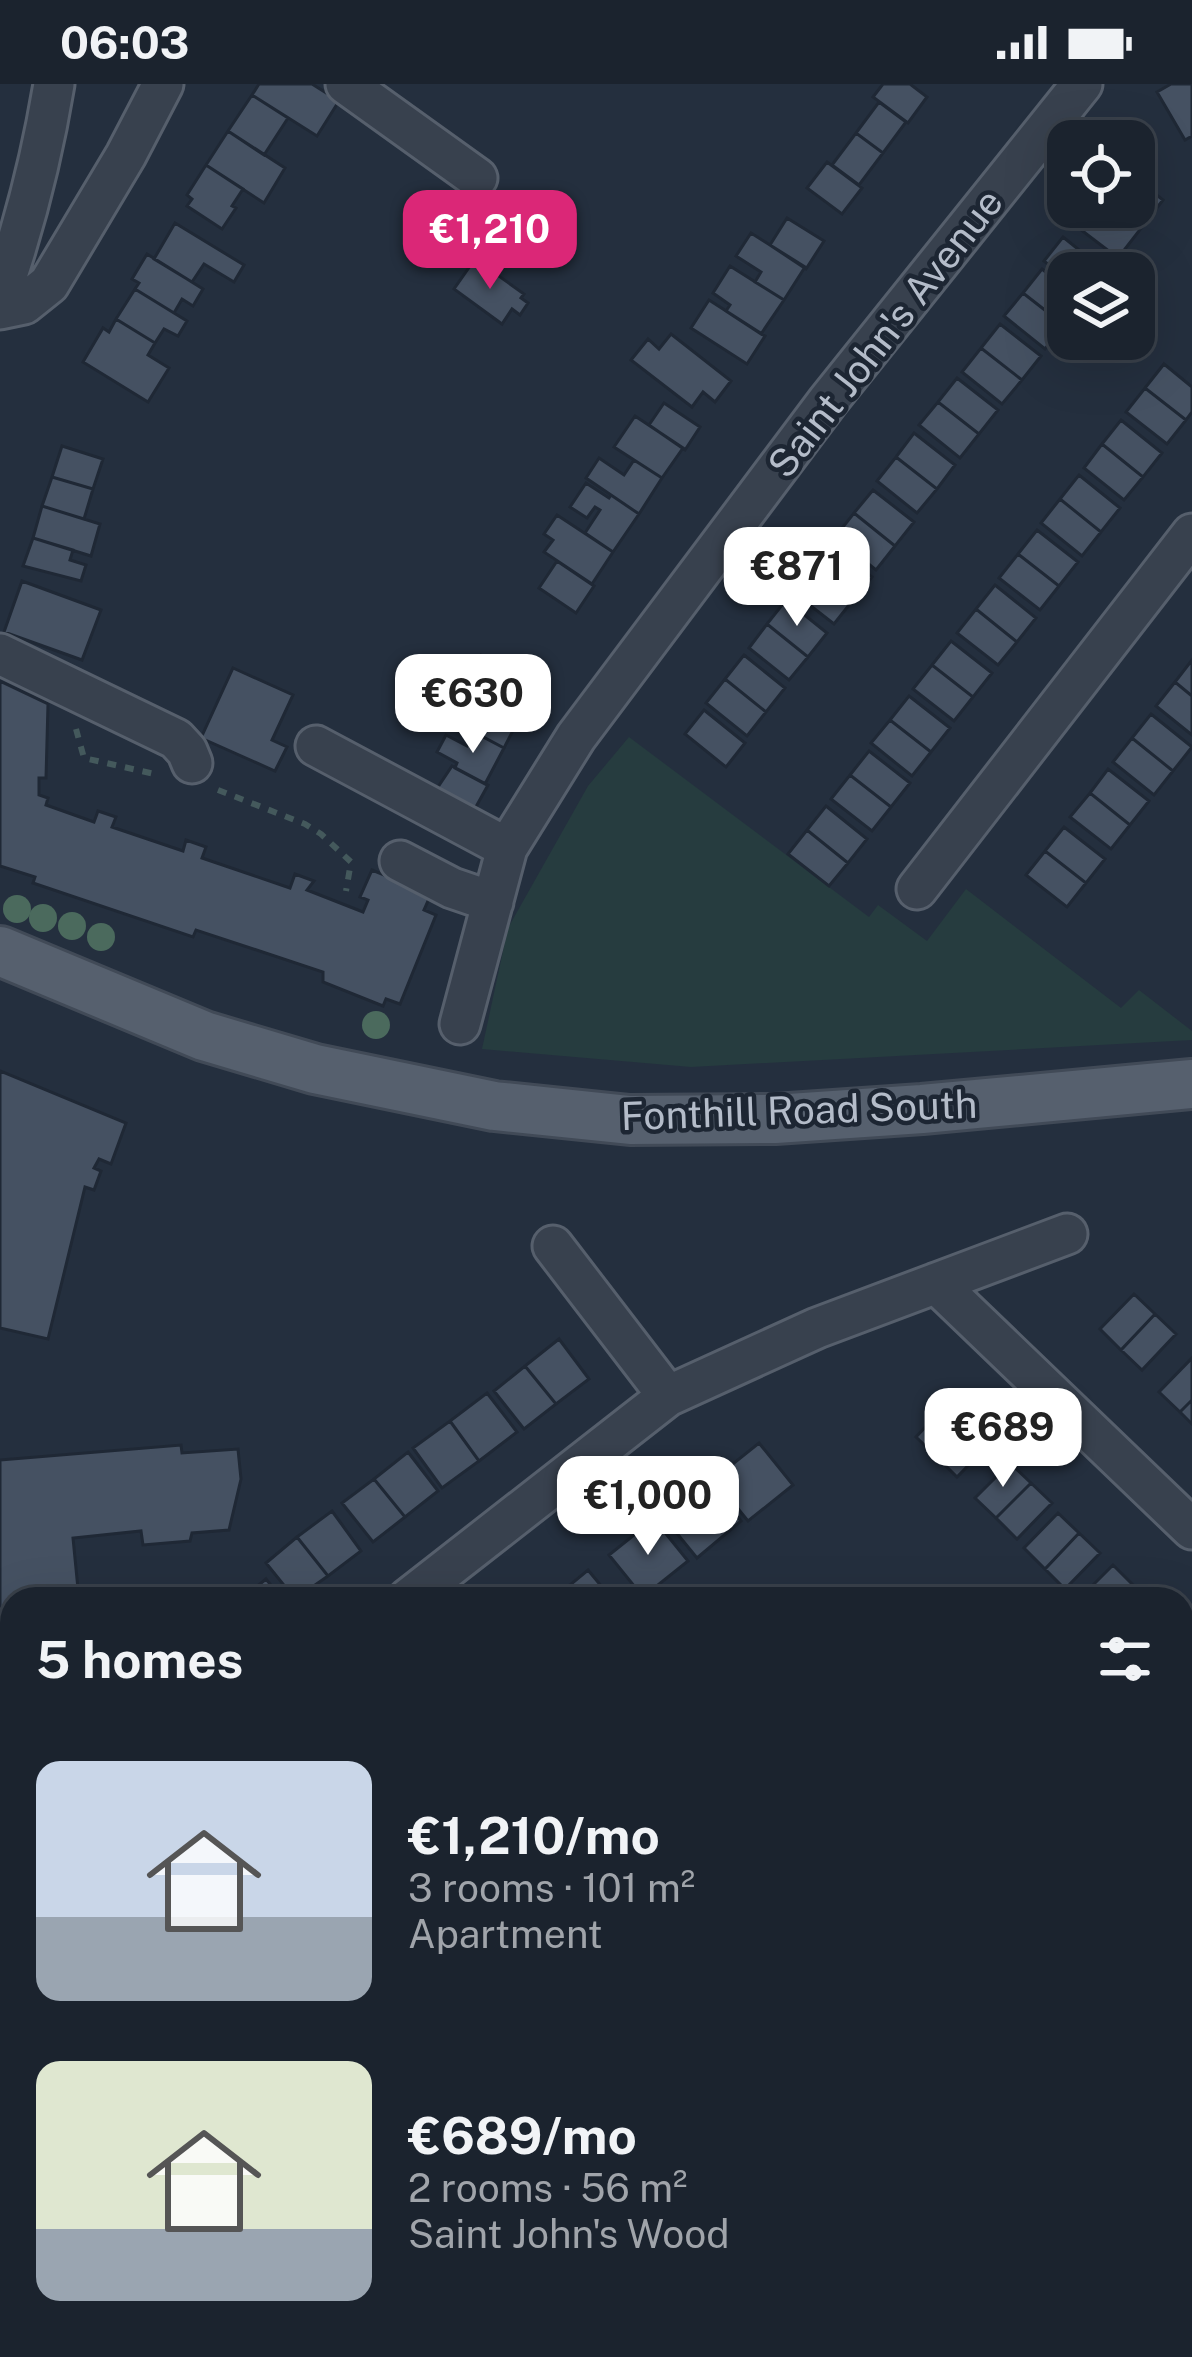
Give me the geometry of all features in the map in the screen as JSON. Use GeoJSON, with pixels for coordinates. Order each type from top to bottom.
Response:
{"type":"FeatureCollection","features":[{"type":"Feature","properties":{"kind":"main road","name":"Fonthill Road South"},"geometry":{"type":"LineString","coordinates":[[14,967],[204,1036],[314,1069],[494,1106],[584,1116],[775,1119],[1192,1084]]}},
{"type":"Feature","properties":{"kind":"street"},"geometry":{"type":"LineString","coordinates":[[0,296],[21,236],[54,84]]}},
{"type":"Feature","properties":{"kind":"street"},"geometry":{"type":"LineString","coordinates":[[0,308],[24,304],[49,284],[163,84]]}},
{"type":"Feature","properties":{"kind":"street"},"geometry":{"type":"LineString","coordinates":[[346,84],[477,178]]}},
{"type":"Feature","properties":{"kind":"street","name":"Saint John's Avenue"},"geometry":{"type":"LineString","coordinates":[[460,1024],[508,848],[576,737],[828,401],[1082,84]]}},
{"type":"Feature","properties":{"kind":"street"},"geometry":{"type":"LineString","coordinates":[[917,889],[1192,534]]}},
{"type":"Feature","properties":{"kind":"street"},"geometry":{"type":"LineString","coordinates":[[0,655],[176,739],[192,763]]}},
{"type":"Feature","properties":{"kind":"street"},"geometry":{"type":"LineString","coordinates":[[316,746],[508,848]]}},
{"type":"Feature","properties":{"kind":"street"},"geometry":{"type":"LineString","coordinates":[[400,861],[452,888],[493,902]]}},
{"type":"Feature","properties":{"kind":"street"},"geometry":{"type":"LineString","coordinates":[[423,1587],[668,1396],[818,1328],[1067,1234]]}},
{"type":"Feature","properties":{"kind":"street"},"geometry":{"type":"LineString","coordinates":[[553,1246],[668,1396]]}},
{"type":"Feature","properties":{"kind":"street"},"geometry":{"type":"LineString","coordinates":[[936,1283],[1192,1529]]}},
{"type":"Feature","properties":{"kind":"green space"},"geometry":{"type":"Polygon","coordinates":[[[629,737],[869,917],[878,905],[927,941],[966,889],[1121,1008],[1139,990],[1192,1031],[1192,1040],[691,1067],[482,1049],[508,928],[588,786],[629,737]]]}},
{"type":"Feature","properties":{"kind":"building"},"geometry":{"type":"Polygon","coordinates":[[[259,84],[312,84],[339,101],[317,136],[252,95],[259,84]]]}},
{"type":"Feature","properties":{"kind":"building"},"geometry":{"type":"Polygon","coordinates":[[[883,84],[910,84],[927,97],[908,123],[873,97],[883,84]]]}},
{"type":"Feature","properties":{"kind":"building"},"geometry":{"type":"Polygon","coordinates":[[[1171,84],[1192,84],[1192,136],[1185,140],[1157,92],[1171,84]]]}},
{"type":"Feature","properties":{"kind":"building"},"geometry":{"type":"Polygon","coordinates":[[[252,95],[288,118],[264,155],[228,131],[252,95]]]}},
{"type":"Feature","properties":{"kind":"building"},"geometry":{"type":"Polygon","coordinates":[[[879,102],[906,122],[883,153],[856,133],[879,102]]]}},
{"type":"Feature","properties":{"kind":"building"},"geometry":{"type":"Polygon","coordinates":[[[228,131],[285,168],[264,203],[206,165],[228,131]]]}},
{"type":"Feature","properties":{"kind":"building"},"geometry":{"type":"Polygon","coordinates":[[[856,133],[883,153],[859,185],[832,165],[856,133]]]}},
{"type":"Feature","properties":{"kind":"building"},"geometry":{"type":"Polygon","coordinates":[[[827,162],[862,188],[842,214],[807,188],[827,162]]]}},
{"type":"Feature","properties":{"kind":"building"},"geometry":{"type":"Polygon","coordinates":[[[206,165],[243,189],[222,229],[187,206],[192,199],[187,195],[206,165]]]}},
{"type":"Feature","properties":{"kind":"building"},"geometry":{"type":"Polygon","coordinates":[[[787,218],[824,241],[806,269],[770,245],[787,218]]]}},
{"type":"Feature","properties":{"kind":"building"},"geometry":{"type":"Polygon","coordinates":[[[175,223],[244,265],[234,282],[204,264],[192,282],[154,259],[175,223]]]}},
{"type":"Feature","properties":{"kind":"building"},"geometry":{"type":"Polygon","coordinates":[[[1079,228],[1141,228],[1123,252],[1110,252],[1079,228]]]}},
{"type":"Feature","properties":{"kind":"building"},"geometry":{"type":"Polygon","coordinates":[[[751,233],[805,267],[784,300],[755,282],[761,272],[736,256],[751,233]]]}},
{"type":"Feature","properties":{"kind":"building"},"geometry":{"type":"Polygon","coordinates":[[[1063,237],[1082,252],[1051,252],[1063,237]]]}},
{"type":"Feature","properties":{"kind":"building"},"geometry":{"type":"Polygon","coordinates":[[[147,254],[203,289],[193,306],[182,299],[174,313],[135,289],[139,283],[132,279],[147,254]]]}},
{"type":"Feature","properties":{"kind":"building"},"geometry":{"type":"Polygon","coordinates":[[[475,259],[524,294],[521,298],[528,303],[520,315],[512,309],[502,324],[454,289],[475,259]]]}},
{"type":"Feature","properties":{"kind":"building"},"geometry":{"type":"Polygon","coordinates":[[[730,266],[784,300],[761,334],[726,311],[730,305],[713,293],[730,266]]]}},
{"type":"Feature","properties":{"kind":"building"},"geometry":{"type":"Polygon","coordinates":[[[1042,269],[1047,273],[1047,312],[1023,293],[1042,269]]]}},
{"type":"Feature","properties":{"kind":"building"},"geometry":{"type":"Polygon","coordinates":[[[135,289],[187,321],[178,336],[164,329],[155,343],[116,319],[135,289]]]}},
{"type":"Feature","properties":{"kind":"building"},"geometry":{"type":"Polygon","coordinates":[[[1023,293],[1047,312],[1047,346],[1045,349],[1004,316],[1023,293]]]}},
{"type":"Feature","properties":{"kind":"building"},"geometry":{"type":"Polygon","coordinates":[[[709,300],[765,336],[747,364],[691,328],[709,300]]]}},
{"type":"Feature","properties":{"kind":"building"},"geometry":{"type":"Polygon","coordinates":[[[116,319],[155,343],[148,355],[169,368],[148,402],[83,362],[103,328],[109,332],[116,319]]]}},
{"type":"Feature","properties":{"kind":"building"},"geometry":{"type":"Polygon","coordinates":[[[1000,324],[1041,356],[1022,380],[981,348],[1000,324]]]}},
{"type":"Feature","properties":{"kind":"building"},"geometry":{"type":"Polygon","coordinates":[[[671,334],[731,381],[715,402],[703,392],[692,407],[631,360],[648,339],[659,349],[671,334]]]}},
{"type":"Feature","properties":{"kind":"building"},"geometry":{"type":"Polygon","coordinates":[[[981,348],[1022,380],[1002,404],[962,372],[981,348]]]}},
{"type":"Feature","properties":{"kind":"building"},"geometry":{"type":"Polygon","coordinates":[[[1164,364],[1192,387],[1192,412],[1186,420],[1145,388],[1164,364]]]}},
{"type":"Feature","properties":{"kind":"building"},"geometry":{"type":"Polygon","coordinates":[[[957,378],[998,410],[979,434],[938,402],[957,378]]]}},
{"type":"Feature","properties":{"kind":"building"},"geometry":{"type":"Polygon","coordinates":[[[1145,388],[1186,420],[1167,444],[1126,412],[1145,388]]]}},
{"type":"Feature","properties":{"kind":"building"},"geometry":{"type":"Polygon","coordinates":[[[938,402],[979,434],[960,458],[919,425],[938,402]]]}},
{"type":"Feature","properties":{"kind":"building"},"geometry":{"type":"Polygon","coordinates":[[[664,403],[700,427],[685,450],[649,425],[664,403]]]}},
{"type":"Feature","properties":{"kind":"building"},"geometry":{"type":"Polygon","coordinates":[[[635,416],[683,448],[662,478],[614,447],[635,416]]]}},
{"type":"Feature","properties":{"kind":"building"},"geometry":{"type":"Polygon","coordinates":[[[1121,420],[1162,453],[1143,477],[1102,444],[1121,420]]]}},
{"type":"Feature","properties":{"kind":"building"},"geometry":{"type":"Polygon","coordinates":[[[914,433],[955,465],[937,489],[896,457],[914,433]]]}},
{"type":"Feature","properties":{"kind":"building"},"geometry":{"type":"Polygon","coordinates":[[[1102,444],[1143,477],[1124,500],[1084,468],[1102,444]]]}},
{"type":"Feature","properties":{"kind":"building"},"geometry":{"type":"Polygon","coordinates":[[[62,446],[103,459],[93,489],[52,477],[62,446]]]}},
{"type":"Feature","properties":{"kind":"building"},"geometry":{"type":"Polygon","coordinates":[[[896,457],[937,489],[917,513],[877,481],[896,457]]]}},
{"type":"Feature","properties":{"kind":"building"},"geometry":{"type":"Polygon","coordinates":[[[599,458],[624,475],[634,460],[662,478],[639,514],[586,478],[599,458]]]}},
{"type":"Feature","properties":{"kind":"building"},"geometry":{"type":"Polygon","coordinates":[[[1079,475],[1120,508],[1101,532],[1060,499],[1079,475]]]}},
{"type":"Feature","properties":{"kind":"building"},"geometry":{"type":"Polygon","coordinates":[[[52,477],[93,489],[84,519],[42,506],[52,477]]]}},
{"type":"Feature","properties":{"kind":"building"},"geometry":{"type":"Polygon","coordinates":[[[586,483],[639,514],[613,552],[585,533],[600,510],[595,507],[587,518],[570,507],[586,483]]]}},
{"type":"Feature","properties":{"kind":"building"},"geometry":{"type":"Polygon","coordinates":[[[873,490],[914,522],[895,546],[854,513],[873,490]]]}},
{"type":"Feature","properties":{"kind":"building"},"geometry":{"type":"Polygon","coordinates":[[[1060,499],[1101,532],[1082,556],[1041,523],[1060,499]]]}},
{"type":"Feature","properties":{"kind":"building"},"geometry":{"type":"Polygon","coordinates":[[[42,506],[100,524],[91,556],[33,538],[42,506]]]}},
{"type":"Feature","properties":{"kind":"building"},"geometry":{"type":"Polygon","coordinates":[[[854,513],[895,546],[876,570],[835,537],[854,513]]]}},
{"type":"Feature","properties":{"kind":"building"},"geometry":{"type":"Polygon","coordinates":[[[557,515],[613,552],[592,584],[544,552],[553,540],[544,534],[557,515]]]}},
{"type":"Feature","properties":{"kind":"building"},"geometry":{"type":"Polygon","coordinates":[[[1037,530],[1078,562],[1059,586],[1018,554],[1037,530]]]}},
{"type":"Feature","properties":{"kind":"building"},"geometry":{"type":"Polygon","coordinates":[[[33,538],[73,550],[70,560],[86,565],[81,581],[23,566],[33,538]]]}},
{"type":"Feature","properties":{"kind":"building"},"geometry":{"type":"Polygon","coordinates":[[[831,545],[872,577],[853,600],[812,569],[831,545]]]}},
{"type":"Feature","properties":{"kind":"building"},"geometry":{"type":"Polygon","coordinates":[[[1018,554],[1059,586],[1040,610],[999,578],[1018,554]]]}},
{"type":"Feature","properties":{"kind":"building"},"geometry":{"type":"Polygon","coordinates":[[[557,561],[594,586],[576,613],[539,588],[557,561]]]}},
{"type":"Feature","properties":{"kind":"building"},"geometry":{"type":"Polygon","coordinates":[[[812,569],[853,600],[834,624],[793,592],[812,569]]]}},
{"type":"Feature","properties":{"kind":"building"},"geometry":{"type":"Polygon","coordinates":[[[22,581],[101,610],[82,660],[4,632],[22,581]]]}},
{"type":"Feature","properties":{"kind":"building"},"geometry":{"type":"Polygon","coordinates":[[[995,585],[1036,618],[1017,642],[976,609],[995,585]]]}},
{"type":"Feature","properties":{"kind":"building"},"geometry":{"type":"Polygon","coordinates":[[[786,600],[827,633],[808,657],[767,624],[786,600]]]}},
{"type":"Feature","properties":{"kind":"building"},"geometry":{"type":"Polygon","coordinates":[[[976,609],[1017,642],[998,665],[957,633],[976,609]]]}},
{"type":"Feature","properties":{"kind":"building"},"geometry":{"type":"Polygon","coordinates":[[[767,624],[808,657],[789,680],[749,648],[767,624]]]}},
{"type":"Feature","properties":{"kind":"building"},"geometry":{"type":"Polygon","coordinates":[[[951,641],[992,673],[973,697],[932,665],[951,641]]]}},
{"type":"Feature","properties":{"kind":"building"},"geometry":{"type":"Polygon","coordinates":[[[481,655],[539,685],[524,714],[485,694],[487,690],[468,679],[481,655]]]}},
{"type":"Feature","properties":{"kind":"building"},"geometry":{"type":"Polygon","coordinates":[[[744,655],[785,688],[766,712],[725,679],[744,655]]]}},
{"type":"Feature","properties":{"kind":"building"},"geometry":{"type":"Polygon","coordinates":[[[1192,660],[1192,696],[1175,682],[1192,660]]]}},
{"type":"Feature","properties":{"kind":"building"},"geometry":{"type":"Polygon","coordinates":[[[932,665],[973,697],[954,721],[913,689],[932,665]]]}},
{"type":"Feature","properties":{"kind":"building"},"geometry":{"type":"Polygon","coordinates":[[[233,668],[293,695],[272,740],[287,747],[275,771],[201,738],[233,668]]]}},
{"type":"Feature","properties":{"kind":"building"},"geometry":{"type":"Polygon","coordinates":[[[725,679],[766,712],[747,736],[706,703],[725,679]]]}},
{"type":"Feature","properties":{"kind":"building"},"geometry":{"type":"Polygon","coordinates":[[[0,681],[48,704],[46,778],[39,778],[39,795],[48,798],[46,805],[94,822],[98,811],[116,817],[112,827],[183,851],[186,840],[206,847],[202,858],[290,888],[295,874],[314,881],[307,890],[363,912],[368,900],[360,897],[372,870],[431,894],[424,910],[436,915],[400,1004],[386,999],[383,1006],[323,982],[323,972],[196,930],[193,937],[33,883],[35,877],[0,866],[0,681]]]}},
{"type":"Feature","properties":{"kind":"building"},"geometry":{"type":"Polygon","coordinates":[[[1175,682],[1192,696],[1192,735],[1156,706],[1175,682]]]}},
{"type":"Feature","properties":{"kind":"building"},"geometry":{"type":"Polygon","coordinates":[[[472,687],[522,713],[504,748],[474,732],[482,716],[462,705],[472,687]]]}},
{"type":"Feature","properties":{"kind":"building"},"geometry":{"type":"Polygon","coordinates":[[[909,696],[950,728],[931,752],[890,720],[909,696]]]}},
{"type":"Feature","properties":{"kind":"building"},"geometry":{"type":"Polygon","coordinates":[[[704,710],[745,743],[726,767],[685,734],[704,710]]]}},
{"type":"Feature","properties":{"kind":"building"},"geometry":{"type":"Polygon","coordinates":[[[1151,714],[1192,747],[1173,771],[1132,738],[1151,714]]]}},
{"type":"Feature","properties":{"kind":"building"},"geometry":{"type":"Polygon","coordinates":[[[890,720],[931,752],[912,776],[871,743],[890,720]]]}},
{"type":"Feature","properties":{"kind":"building"},"geometry":{"type":"Polygon","coordinates":[[[474,732],[504,748],[485,784],[437,752],[446,735],[467,746],[474,732]]]}},
{"type":"Feature","properties":{"kind":"building"},"geometry":{"type":"Polygon","coordinates":[[[1132,738],[1173,771],[1154,795],[1113,762],[1132,738]]]}},
{"type":"Feature","properties":{"kind":"building"},"geometry":{"type":"Polygon","coordinates":[[[869,751],[910,783],[891,807],[850,775],[869,751]]]}},
{"type":"Feature","properties":{"kind":"building"},"geometry":{"type":"Polygon","coordinates":[[[452,766],[488,785],[472,814],[434,793],[452,766]]]}},
{"type":"Feature","properties":{"kind":"building"},"geometry":{"type":"Polygon","coordinates":[[[1108,769],[1149,801],[1130,825],[1090,793],[1108,769]]]}},
{"type":"Feature","properties":{"kind":"building"},"geometry":{"type":"Polygon","coordinates":[[[850,775],[891,807],[872,831],[831,799],[850,775]]]}},
{"type":"Feature","properties":{"kind":"building"},"geometry":{"type":"Polygon","coordinates":[[[1090,793],[1130,825],[1111,849],[1070,817],[1090,793]]]}},
{"type":"Feature","properties":{"kind":"building"},"geometry":{"type":"Polygon","coordinates":[[[826,806],[867,839],[848,863],[807,830],[826,806]]]}},
{"type":"Feature","properties":{"kind":"building"},"geometry":{"type":"Polygon","coordinates":[[[1064,827],[1105,859],[1086,883],[1045,851],[1064,827]]]}},
{"type":"Feature","properties":{"kind":"building"},"geometry":{"type":"Polygon","coordinates":[[[807,830],[848,863],[829,886],[788,854],[807,830]]]}},
{"type":"Feature","properties":{"kind":"building"},"geometry":{"type":"Polygon","coordinates":[[[1045,851],[1086,883],[1067,907],[1026,875],[1045,851]]]}},
{"type":"Feature","properties":{"kind":"building"},"geometry":{"type":"Polygon","coordinates":[[[0,1071],[126,1123],[111,1164],[99,1159],[94,1168],[101,1171],[94,1190],[85,1187],[48,1339],[0,1328],[0,1071]]]}},
{"type":"Feature","properties":{"kind":"building"},"geometry":{"type":"Polygon","coordinates":[[[1134,1294],[1155,1314],[1121,1350],[1100,1329],[1134,1294]]]}},
{"type":"Feature","properties":{"kind":"building"},"geometry":{"type":"Polygon","coordinates":[[[1155,1314],[1176,1334],[1142,1370],[1121,1350],[1155,1314]]]}},
{"type":"Feature","properties":{"kind":"building"},"geometry":{"type":"Polygon","coordinates":[[[559,1339],[589,1379],[556,1404],[525,1366],[559,1339]]]}},
{"type":"Feature","properties":{"kind":"building"},"geometry":{"type":"Polygon","coordinates":[[[1192,1358],[1192,1400],[1180,1412],[1159,1392],[1192,1358]]]}},
{"type":"Feature","properties":{"kind":"building"},"geometry":{"type":"Polygon","coordinates":[[[525,1366],[556,1404],[524,1429],[494,1391],[525,1366]]]}},
{"type":"Feature","properties":{"kind":"building"},"geometry":{"type":"Polygon","coordinates":[[[487,1393],[517,1432],[479,1461],[450,1421],[487,1393]]]}},
{"type":"Feature","properties":{"kind":"building"},"geometry":{"type":"Polygon","coordinates":[[[1192,1400],[1192,1424],[1180,1412],[1192,1400]]]}},
{"type":"Feature","properties":{"kind":"building"},"geometry":{"type":"Polygon","coordinates":[[[950,1401],[971,1422],[937,1457],[916,1437],[950,1401]]]}},
{"type":"Feature","properties":{"kind":"building"},"geometry":{"type":"Polygon","coordinates":[[[450,1421],[479,1461],[442,1488],[413,1448],[450,1421]]]}},
{"type":"Feature","properties":{"kind":"building"},"geometry":{"type":"Polygon","coordinates":[[[971,1422],[992,1441],[957,1477],[937,1457],[971,1422]]]}},
{"type":"Feature","properties":{"kind":"building"},"geometry":{"type":"Polygon","coordinates":[[[759,1443],[793,1485],[748,1521],[714,1479],[759,1443]]]}},
{"type":"Feature","properties":{"kind":"building"},"geometry":{"type":"Polygon","coordinates":[[[181,1445],[182,1453],[238,1449],[241,1479],[229,1530],[192,1533],[190,1541],[143,1545],[141,1531],[73,1538],[78,1587],[0,1587],[0,1460],[181,1445]]]}},
{"type":"Feature","properties":{"kind":"building"},"geometry":{"type":"Polygon","coordinates":[[[408,1452],[438,1491],[405,1517],[374,1479],[408,1452]]]}},
{"type":"Feature","properties":{"kind":"building"},"geometry":{"type":"Polygon","coordinates":[[[1010,1463],[1031,1483],[996,1518],[975,1498],[1010,1463]]]}},
{"type":"Feature","properties":{"kind":"building"},"geometry":{"type":"Polygon","coordinates":[[[374,1479],[405,1517],[373,1542],[342,1503],[374,1479]]]}},
{"type":"Feature","properties":{"kind":"building"},"geometry":{"type":"Polygon","coordinates":[[[706,1479],[741,1521],[697,1558],[662,1515],[706,1479]]]}},
{"type":"Feature","properties":{"kind":"building"},"geometry":{"type":"Polygon","coordinates":[[[1031,1483],[1052,1503],[1017,1539],[996,1518],[1031,1483]]]}},
{"type":"Feature","properties":{"kind":"building"},"geometry":{"type":"Polygon","coordinates":[[[332,1511],[361,1551],[328,1576],[297,1537],[332,1511]]]}},
{"type":"Feature","properties":{"kind":"building"},"geometry":{"type":"Polygon","coordinates":[[[1058,1513],[1079,1533],[1045,1569],[1024,1548],[1058,1513]]]}},
{"type":"Feature","properties":{"kind":"building"},"geometry":{"type":"Polygon","coordinates":[[[654,1519],[688,1561],[656,1587],[635,1587],[609,1555],[654,1519]]]}},
{"type":"Feature","properties":{"kind":"building"},"geometry":{"type":"Polygon","coordinates":[[[1079,1533],[1100,1553],[1067,1587],[1045,1569],[1079,1533]]]}},
{"type":"Feature","properties":{"kind":"building"},"geometry":{"type":"Polygon","coordinates":[[[297,1537],[328,1576],[312,1587],[285,1587],[266,1563],[297,1537]]]}},
{"type":"Feature","properties":{"kind":"building"},"geometry":{"type":"Polygon","coordinates":[[[1113,1565],[1134,1586],[1133,1587],[1091,1587],[1113,1565]]]}},
{"type":"Feature","properties":{"kind":"building"},"geometry":{"type":"Polygon","coordinates":[[[588,1570],[602,1587],[567,1587],[588,1570]]]}}]}
